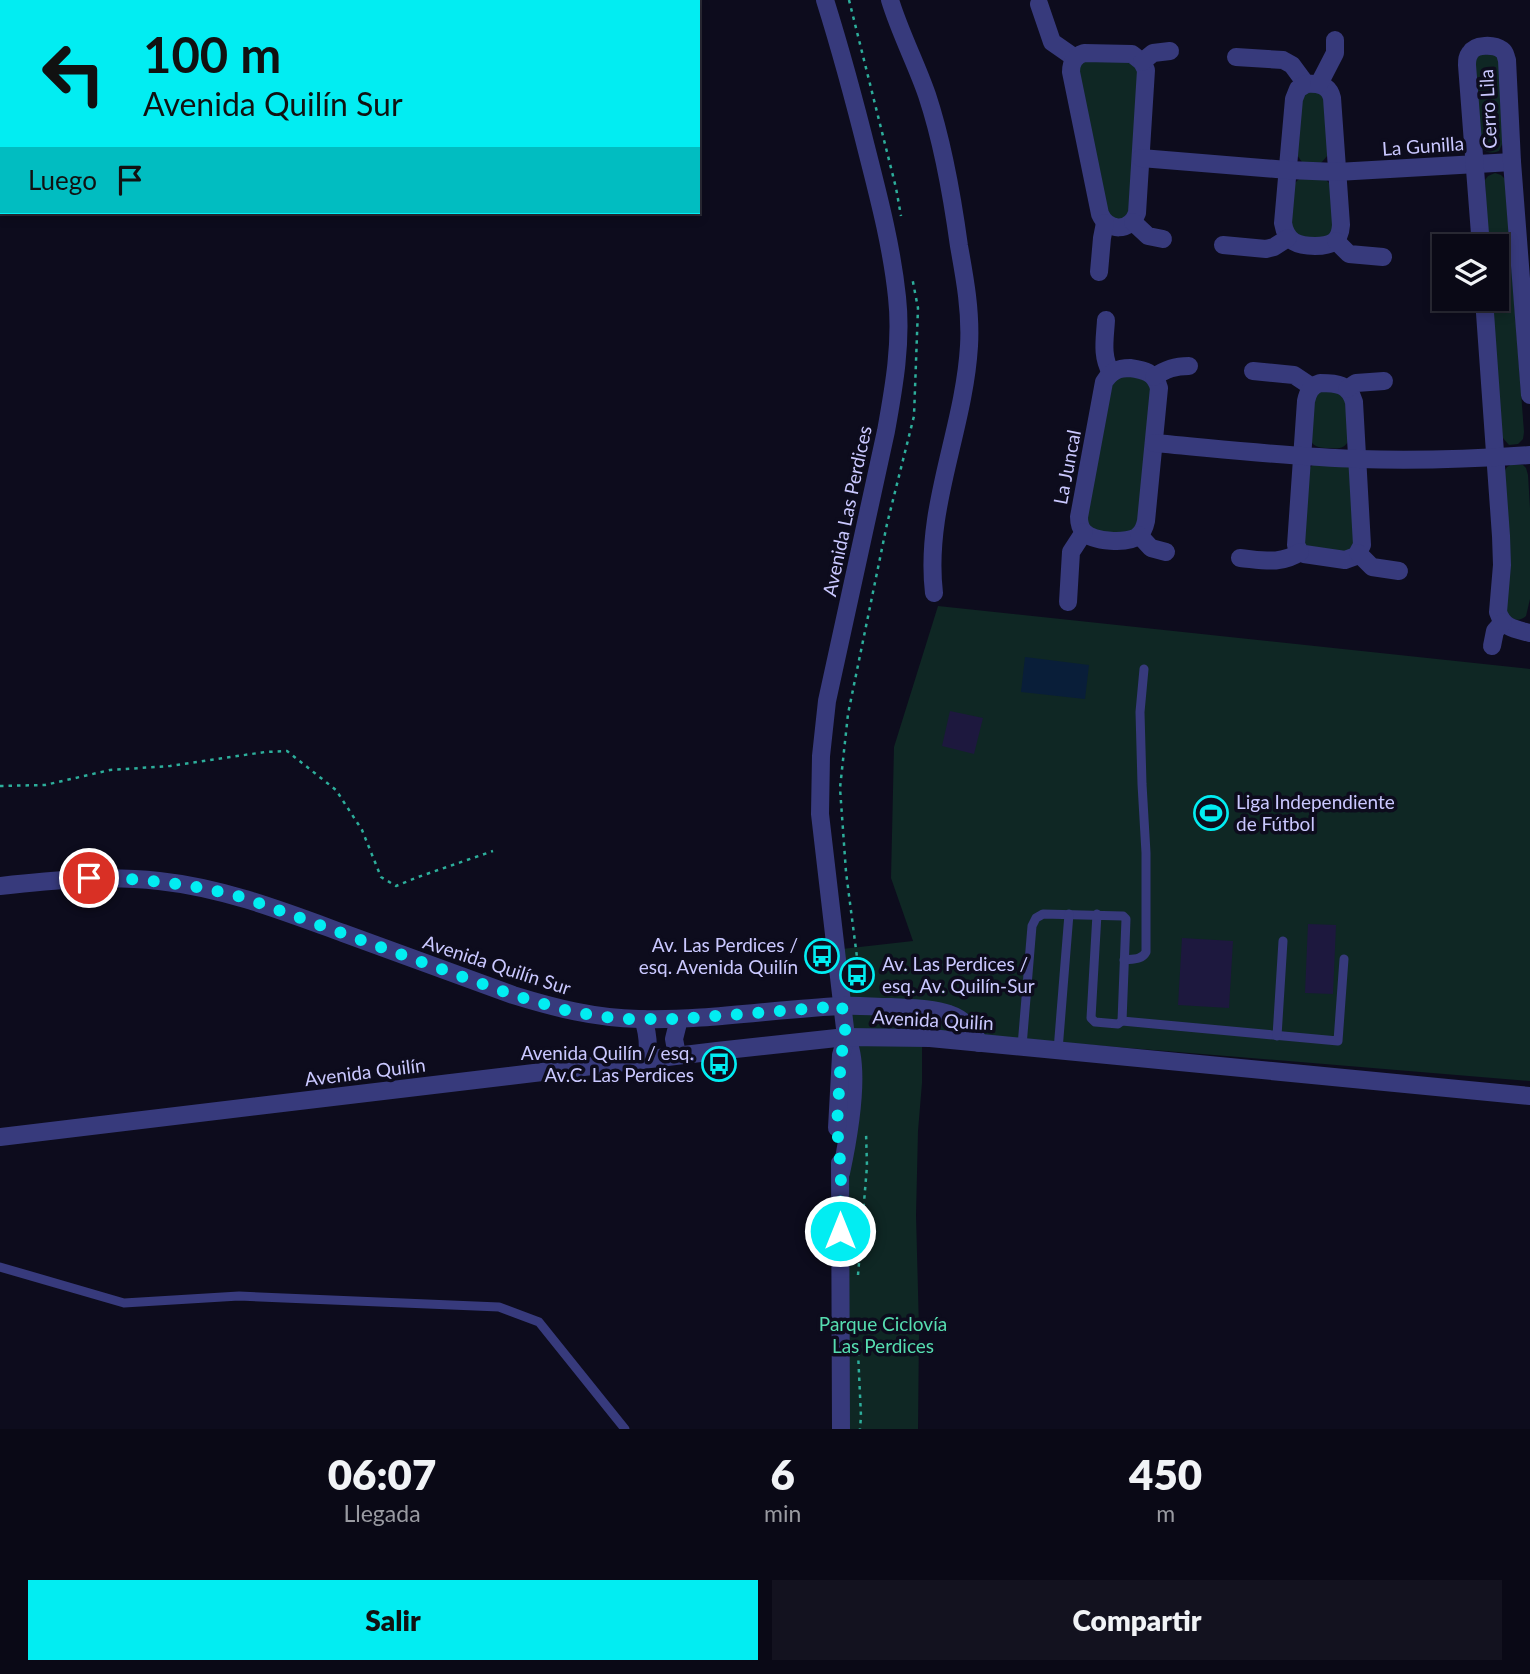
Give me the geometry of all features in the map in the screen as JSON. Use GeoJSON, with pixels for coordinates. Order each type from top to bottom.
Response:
{"type":"FeatureCollection","features":[{"type":"Feature","properties":{"kind":"street","name":"Avenida Las Perdices"},"geometry":{"type":"LineString","coordinates":[[825,0],[843,56],[886,227],[897,299],[898,333],[886,430],[827,701],[821,756],[820,814],[846,1037],[853,1055],[848,1132],[841,1173],[841,1429]]}},
{"type":"Feature","properties":{"kind":"street"},"geometry":{"type":"LineString","coordinates":[[890,0],[926,94],[940,142],[970,314],[965,381],[934,530],[931,569],[934,593]]}},
{"type":"Feature","properties":{"kind":"street"},"geometry":{"type":"LineString","coordinates":[[1039,4],[1052,42],[1075,58]]}},
{"type":"Feature","properties":{"kind":"street"},"geometry":{"type":"LineString","coordinates":[[1236,57],[1283,60],[1312,84],[1329,90],[1332,98],[1341,225],[1340,235],[1335,241],[1324,246],[1302,246],[1292,242],[1283,223],[1294,99],[1298,89],[1312,84],[1335,53],[1335,40]]}},
{"type":"Feature","properties":{"kind":"street","name":"Cerro Lila"},"geometry":{"type":"LineString","coordinates":[[1480,234],[1467,65],[1472,50],[1480,46],[1494,47],[1506,55],[1530,395]]}},
{"type":"Feature","properties":{"kind":"street"},"geometry":{"type":"LineString","coordinates":[[1142,62],[1153,52],[1170,51]]}},
{"type":"Feature","properties":{"kind":"street"},"geometry":{"type":"LineString","coordinates":[[1099,272],[1105,223],[1100,214],[1071,72],[1075,58],[1089,52],[1132,54],[1142,62],[1146,70],[1137,213],[1133,222],[1119,228],[1105,223]]}},
{"type":"Feature","properties":{"kind":"street","name":"La Gunilla"},"geometry":{"type":"LineString","coordinates":[[1141,158],[1337,172],[1512,162]]}},
{"type":"Feature","properties":{"kind":"street"},"geometry":{"type":"LineString","coordinates":[[1133,222],[1147,236],[1163,239]]}},
{"type":"Feature","properties":{"kind":"street"},"geometry":{"type":"LineString","coordinates":[[1223,245],[1266,249],[1288,238]]}},
{"type":"Feature","properties":{"kind":"street"},"geometry":{"type":"LineString","coordinates":[[1335,241],[1349,254],[1384,257]]}},
{"type":"Feature","properties":{"kind":"street"},"geometry":{"type":"LineString","coordinates":[[1486,311],[1502,554],[1497,608],[1503,622],[1513,629],[1530,633]]}},
{"type":"Feature","properties":{"kind":"street"},"geometry":{"type":"LineString","coordinates":[[1106,320],[1104,355],[1111,373],[1118,369],[1143,370],[1157,382],[1146,521],[1139,535],[1151,548],[1166,552]]}},
{"type":"Feature","properties":{"kind":"street"},"geometry":{"type":"LineString","coordinates":[[1154,377],[1168,369],[1189,366]]}},
{"type":"Feature","properties":{"kind":"street"},"geometry":{"type":"LineString","coordinates":[[1253,371],[1294,375],[1312,387]]}},
{"type":"Feature","properties":{"kind":"street","name":"La Juncal"},"geometry":{"type":"LineString","coordinates":[[1111,373],[1104,382],[1079,522],[1084,532],[1092,538],[1121,541],[1139,535]]}},
{"type":"Feature","properties":{"kind":"street"},"geometry":{"type":"LineString","coordinates":[[1348,389],[1356,383],[1384,381]]}},
{"type":"Feature","properties":{"kind":"street"},"geometry":{"type":"LineString","coordinates":[[1321,383],[1336,383],[1348,389],[1354,402],[1363,545],[1351,559],[1345,560],[1300,552],[1295,541],[1309,391],[1321,383]]}},
{"type":"Feature","properties":{"kind":"street"},"geometry":{"type":"LineString","coordinates":[[1154,443],[1358,459],[1426,460],[1530,455]]}},
{"type":"Feature","properties":{"kind":"street"},"geometry":{"type":"LineString","coordinates":[[1068,601],[1071,552],[1084,532]]}},
{"type":"Feature","properties":{"kind":"street"},"geometry":{"type":"LineString","coordinates":[[1240,558],[1280,561],[1300,552]]}},
{"type":"Feature","properties":{"kind":"street"},"geometry":{"type":"LineString","coordinates":[[1358,553],[1376,569],[1399,571]]}},
{"type":"Feature","properties":{"kind":"street"},"geometry":{"type":"LineString","coordinates":[[1492,646],[1495,631],[1503,622]]}},
{"type":"Feature","properties":{"kind":"street","name":"Avenida Quilín Sur"},"geometry":{"type":"LineString","coordinates":[[0,886],[112,878],[161,881],[215,890],[275,908],[546,1005],[598,1016],[679,1019],[842,1006],[910,1008],[947,1013],[961,1020],[972,1030],[979,1042]]}},
{"type":"Feature","properties":{"kind":"street"},"geometry":{"type":"LineString","coordinates":[[642,1019],[649,1041],[647,1059]]}},
{"type":"Feature","properties":{"kind":"street"},"geometry":{"type":"LineString","coordinates":[[677,1055],[674,1040],[679,1019]]}},
{"type":"Feature","properties":{"kind":"street","name":"Avenida Quilín"},"geometry":{"type":"LineString","coordinates":[[0,1137],[846,1037],[930,1038],[979,1042],[1530,1096]]}},
{"type":"Feature","properties":{"kind":"lane"},"geometry":{"type":"LineString","coordinates":[[1124,960],[1138,959],[1146,952],[1146,853],[1140,712],[1144,669]]}},
{"type":"Feature","properties":{"kind":"lane"},"geometry":{"type":"LineString","coordinates":[[1022,1046],[1032,926],[1036,918],[1043,914],[1097,914],[1123,916],[1126,919],[1122,1021]]}},
{"type":"Feature","properties":{"kind":"lane"},"geometry":{"type":"LineString","coordinates":[[1058,1050],[1069,914]]}},
{"type":"Feature","properties":{"kind":"lane"},"geometry":{"type":"LineString","coordinates":[[1097,914],[1091,1018],[1095,1022],[1118,1024],[1122,1021],[1338,1041],[1344,959]]}},
{"type":"Feature","properties":{"kind":"lane"},"geometry":{"type":"LineString","coordinates":[[1276,1035],[1283,941]]}},
{"type":"Feature","properties":{"kind":"lane"},"geometry":{"type":"LineString","coordinates":[[0,1267],[124,1303],[239,1296],[499,1307],[539,1322],[625,1429]]}},
{"type":"Feature","properties":{"kind":"path"},"geometry":{"type":"LineString","coordinates":[[849,0],[901,214]]}},
{"type":"Feature","properties":{"kind":"path"},"geometry":{"type":"LineString","coordinates":[[867,1006],[858,965],[846,872],[840,788],[851,701],[887,524],[914,416],[918,308],[911,268]]}},
{"type":"Feature","properties":{"kind":"path"},"geometry":{"type":"LineString","coordinates":[[0,786],[45,785],[110,770],[170,766],[287,751],[336,790],[362,830],[381,877],[396,886],[493,851]]}},
{"type":"Feature","properties":{"kind":"path"},"geometry":{"type":"LineString","coordinates":[[857,1284],[867,1166],[866,1125]]}},
{"type":"Feature","properties":{"kind":"path"},"geometry":{"type":"LineString","coordinates":[[858,1349],[860,1429]]}},
{"type":"Feature","properties":{"kind":"green space"},"geometry":{"type":"Polygon","coordinates":[[[1478,54],[1495,54],[1499,60],[1503,142],[1499,151],[1488,152],[1480,145],[1473,63],[1478,54]]]}},
{"type":"Feature","properties":{"kind":"green space"},"geometry":{"type":"Polygon","coordinates":[[[1126,60],[1138,66],[1132,206],[1123,220],[1109,217],[1077,65],[1079,62],[1126,60]]]}},
{"type":"Feature","properties":{"kind":"green space"},"geometry":{"type":"Polygon","coordinates":[[[1302,92],[1323,92],[1328,155],[1321,163],[1302,162],[1297,155],[1302,92]]]}},
{"type":"Feature","properties":{"kind":"green space"},"geometry":{"type":"Polygon","coordinates":[[[1495,173],[1505,179],[1524,432],[1523,439],[1518,444],[1509,445],[1502,437],[1492,311],[1509,311],[1509,234],[1487,234],[1485,180],[1495,173]]]}},
{"type":"Feature","properties":{"kind":"green space"},"geometry":{"type":"Polygon","coordinates":[[[1300,178],[1325,179],[1330,184],[1335,225],[1328,237],[1303,239],[1290,228],[1293,185],[1300,178]]]}},
{"type":"Feature","properties":{"kind":"green space"},"geometry":{"type":"Polygon","coordinates":[[[1137,374],[1152,385],[1140,523],[1132,533],[1098,533],[1089,527],[1085,515],[1109,389],[1116,378],[1137,374]]]}},
{"type":"Feature","properties":{"kind":"green space"},"geometry":{"type":"Polygon","coordinates":[[[1344,391],[1349,440],[1339,448],[1316,446],[1310,434],[1316,392],[1344,391]]]}},
{"type":"Feature","properties":{"kind":"green space"},"geometry":{"type":"Polygon","coordinates":[[[1314,464],[1349,467],[1351,472],[1357,538],[1347,553],[1306,548],[1302,537],[1308,469],[1314,464]]]}},
{"type":"Feature","properties":{"kind":"green space"},"geometry":{"type":"Polygon","coordinates":[[[1512,464],[1526,468],[1530,508],[1530,599],[1526,616],[1518,620],[1507,613],[1504,472],[1512,464]]]}},
{"type":"Feature","properties":{"kind":"green space","name":"Liga Independiente de Fútbol"},"geometry":{"type":"Polygon","coordinates":[[[938,606],[1530,669],[1530,1081],[922,1031],[916,1215],[918,1429],[846,1429],[842,949],[913,941],[891,878],[894,747],[938,606]]]}},
{"type":"Feature","properties":{"kind":"water"},"geometry":{"type":"Polygon","coordinates":[[[1025,657],[1089,665],[1085,699],[1021,692],[1025,657]]]}},
{"type":"Feature","properties":{"kind":"building"},"geometry":{"type":"Polygon","coordinates":[[[950,711],[983,718],[974,754],[942,746],[950,711]]]}},
{"type":"Feature","properties":{"kind":"building"},"geometry":{"type":"Polygon","coordinates":[[[1308,924],[1336,925],[1333,994],[1305,993],[1308,924]]]}},
{"type":"Feature","properties":{"kind":"building"},"geometry":{"type":"Polygon","coordinates":[[[1182,938],[1233,941],[1229,1008],[1178,1005],[1182,938]]]}},
{"type":"Feature","properties":{"kind":"place","name":"Liga Independiente de Fútbol"},"geometry":{"type":"Point","coordinates":[1211,813]}},
{"type":"Feature","properties":{"kind":"place","name":"Av. Las Perdices / esq. Avenida Quilín"},"geometry":{"type":"Point","coordinates":[822,956]}},
{"type":"Feature","properties":{"kind":"place","name":"Av. Las Perdices / esq. Av. Quilín-Sur"},"geometry":{"type":"Point","coordinates":[857,975]}},
{"type":"Feature","properties":{"kind":"place","name":"Avenida Quilín / esq. Av.C. Las Perdices"},"geometry":{"type":"Point","coordinates":[719,1064]}},
{"type":"Feature","properties":{"kind":"route"},"geometry":{"type":"LineString","coordinates":[[89,878],[161,881],[245,898],[513,995],[572,1012],[620,1019],[679,1019],[842,1006],[846,1037],[841,1055],[837,1126],[841,1173],[840,1231]]}},
{"type":"Feature","properties":{"kind":"park label","name":"Parque Ciclovía Las Perdices"},"geometry":{"type":"Point","coordinates":[883,1335]}}]}
